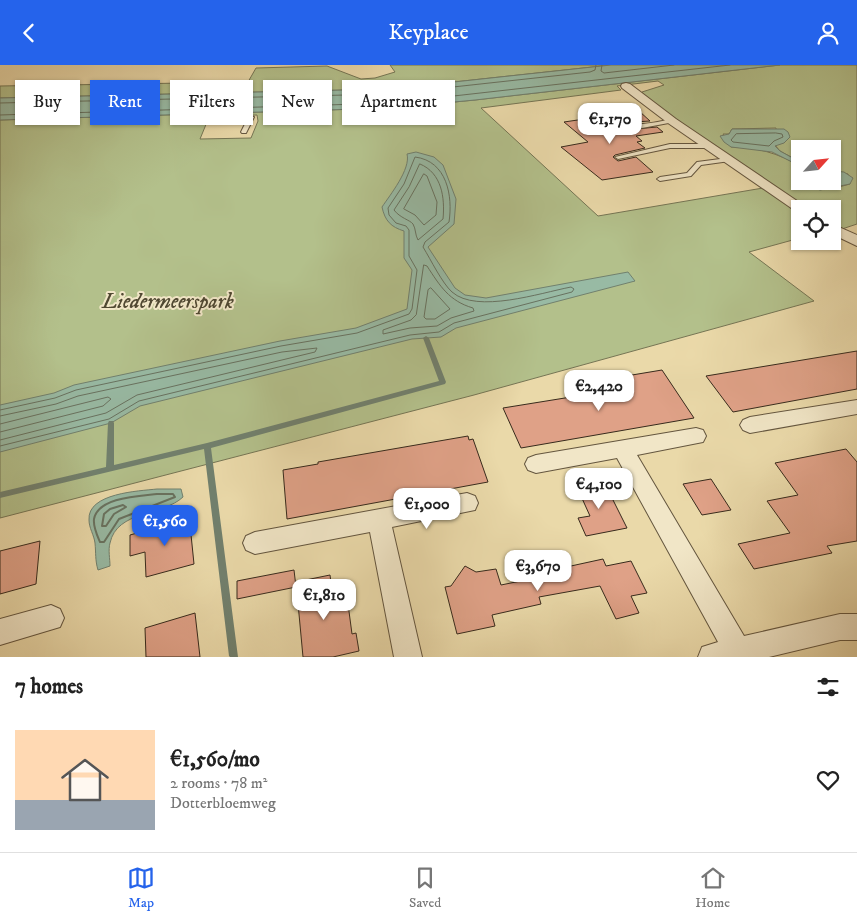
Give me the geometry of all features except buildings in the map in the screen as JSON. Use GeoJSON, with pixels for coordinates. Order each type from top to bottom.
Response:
{"type":"FeatureCollection","features":[{"type":"Feature","properties":{"kind":"street"},"geometry":{"type":"LineString","coordinates":[[626,87],[708,146],[791,202]]}},
{"type":"Feature","properties":{"kind":"street"},"geometry":{"type":"LineString","coordinates":[[841,233],[857,241]]}},
{"type":"Feature","properties":{"kind":"street"},"geometry":{"type":"LineString","coordinates":[[750,425],[854,412]]}},
{"type":"Feature","properties":{"kind":"street"},"geometry":{"type":"LineString","coordinates":[[536,464],[696,437]]}},
{"type":"Feature","properties":{"kind":"street"},"geometry":{"type":"LineString","coordinates":[[623,450],[738,651]]}},
{"type":"Feature","properties":{"kind":"street"},"geometry":{"type":"LineString","coordinates":[[255,543],[467,503]]}},
{"type":"Feature","properties":{"kind":"street"},"geometry":{"type":"LineString","coordinates":[[379,520],[408,657]]}},
{"type":"Feature","properties":{"kind":"street"},"geometry":{"type":"LineString","coordinates":[[0,632],[51,618]]}},
{"type":"Feature","properties":{"kind":"street"},"geometry":{"type":"LineString","coordinates":[[712,657],[840,627],[857,627]]}},
{"type":"Feature","properties":{"kind":"lane"},"geometry":{"type":"LineString","coordinates":[[613,127],[642,126],[672,121]]}},
{"type":"Feature","properties":{"kind":"lane"},"geometry":{"type":"LineString","coordinates":[[244,132],[247,125]]}},
{"type":"Feature","properties":{"kind":"lane"},"geometry":{"type":"LineString","coordinates":[[618,157],[670,146],[708,146]]}},
{"type":"Feature","properties":{"kind":"lane"},"geometry":{"type":"LineString","coordinates":[[660,179],[689,175],[699,163],[728,159]]}},
{"type":"Feature","properties":{"kind":"green space"},"geometry":{"type":"Polygon","coordinates":[[[390,65],[611,65],[455,82],[455,80],[342,80],[342,90],[332,90],[332,80],[263,80],[263,92],[253,92],[253,80],[249,80],[256,68],[327,66],[361,79],[375,78],[395,72],[390,65]]]}},
{"type":"Feature","properties":{"kind":"green space","name":"Liedermeerspark"},"geometry":{"type":"Polygon","coordinates":[[[780,65],[857,65],[857,224],[841,228],[841,200],[793,200],[643,96],[642,92],[664,85],[658,81],[617,86],[621,90],[481,108],[598,216],[763,188],[791,206],[791,240],[749,252],[814,301],[474,395],[0,518],[0,120],[15,120],[15,125],[80,125],[80,118],[90,117],[90,125],[160,125],[160,115],[170,115],[170,125],[206,125],[200,139],[251,138],[258,121],[257,115],[253,115],[253,112],[263,112],[263,125],[332,125],[332,110],[342,110],[342,125],[455,125],[455,102],[780,65]]]}},
{"type":"Feature","properties":{"kind":"green space"},"geometry":{"type":"Polygon","coordinates":[[[160,83],[170,83],[170,94],[160,94],[160,83]]]}},
{"type":"Feature","properties":{"kind":"green space"},"geometry":{"type":"Polygon","coordinates":[[[80,85],[90,85],[90,96],[80,96],[80,85]]]}},
{"type":"Feature","properties":{"kind":"green space"},"geometry":{"type":"Polygon","coordinates":[[[0,86],[15,86],[15,98],[0,98],[0,86]]]}},
{"type":"Feature","properties":{"kind":"water"},"geometry":{"type":"Polygon","coordinates":[[[611,65],[780,65],[455,102],[455,82],[611,65]]]}},
{"type":"Feature","properties":{"kind":"water"},"geometry":{"type":"Polygon","coordinates":[[[332,90],[342,90],[342,110],[332,110],[332,90]]]}},
{"type":"Feature","properties":{"kind":"water"},"geometry":{"type":"Polygon","coordinates":[[[253,92],[263,92],[263,112],[253,112],[253,92]]]}},
{"type":"Feature","properties":{"kind":"water"},"geometry":{"type":"Polygon","coordinates":[[[160,94],[170,94],[170,115],[160,115],[160,94]]]}},
{"type":"Feature","properties":{"kind":"water"},"geometry":{"type":"Polygon","coordinates":[[[80,96],[90,96],[90,117],[80,118],[80,96]]]}},
{"type":"Feature","properties":{"kind":"water"},"geometry":{"type":"Polygon","coordinates":[[[0,98],[15,98],[15,120],[0,120],[0,98]]]}},
{"type":"Feature","properties":{"kind":"water"},"geometry":{"type":"Polygon","coordinates":[[[732,129],[784,129],[790,137],[784,143],[775,146],[791,157],[791,162],[772,152],[731,147],[720,136],[729,134],[732,129]]]}},
{"type":"Feature","properties":{"kind":"water"},"geometry":{"type":"Polygon","coordinates":[[[416,152],[434,157],[443,165],[456,199],[454,224],[428,247],[455,288],[465,295],[486,298],[628,272],[635,281],[456,328],[441,337],[412,339],[140,406],[111,423],[0,452],[0,405],[54,393],[74,385],[280,341],[356,328],[407,309],[412,270],[404,258],[404,231],[389,223],[382,207],[403,174],[406,167],[407,154],[416,152]]]}},
{"type":"Feature","properties":{"kind":"water"},"geometry":{"type":"Polygon","coordinates":[[[841,172],[853,178],[850,184],[841,186],[841,172]]]}},
{"type":"Feature","properties":{"kind":"water"},"geometry":{"type":"Polygon","coordinates":[[[157,489],[181,489],[183,497],[164,508],[131,519],[122,525],[114,532],[110,543],[110,566],[98,570],[94,540],[89,523],[91,511],[96,504],[116,495],[157,489]]]}},
{"type":"Feature","properties":{"kind":"waterway"},"geometry":{"type":"LineString","coordinates":[[207,446],[443,382],[426,338]]}},
{"type":"Feature","properties":{"kind":"waterway"},"geometry":{"type":"LineString","coordinates":[[110,468],[111,423]]}},
{"type":"Feature","properties":{"kind":"waterway"},"geometry":{"type":"LineString","coordinates":[[0,495],[207,446]]}},
{"type":"Feature","properties":{"kind":"waterway"},"geometry":{"type":"LineString","coordinates":[[207,446],[234,656]]}}]}
